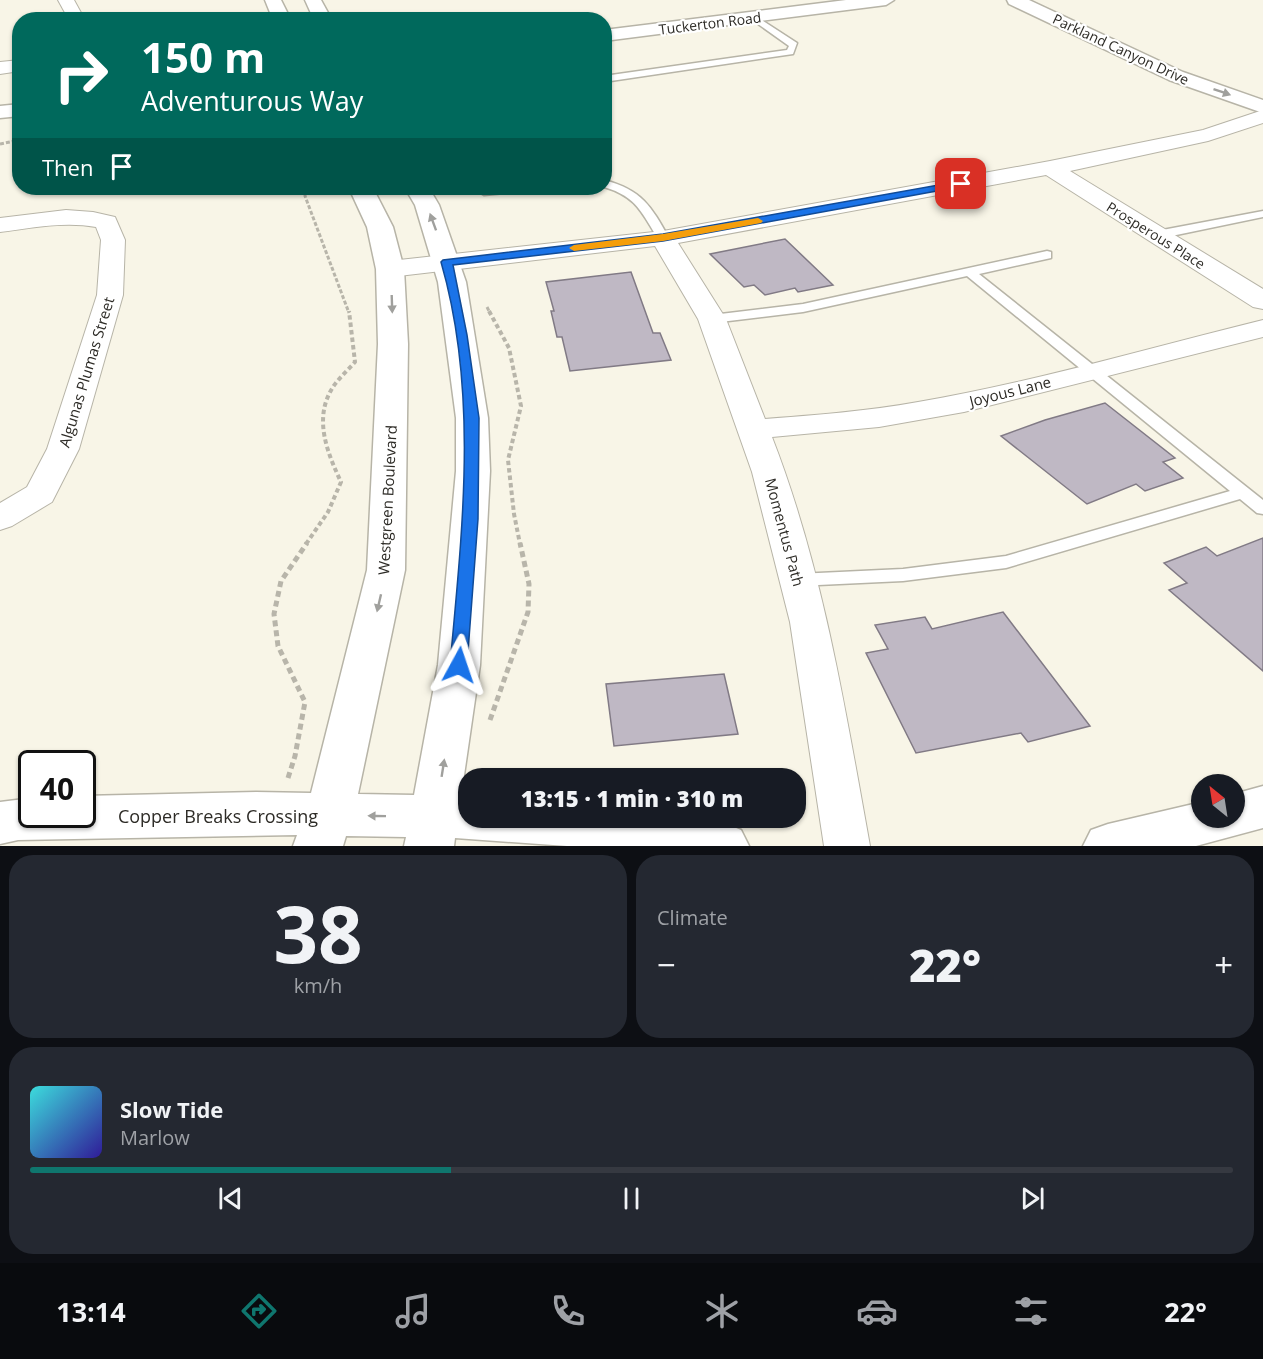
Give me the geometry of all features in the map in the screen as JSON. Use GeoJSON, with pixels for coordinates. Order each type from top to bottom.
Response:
{"type":"FeatureCollection","features":[{"type":"Feature","properties":{"kind":"street","name":"Tuckerton Road"},"geometry":{"type":"LineString","coordinates":[[612,22],[785,0]]}},
{"type":"Feature","properties":{"kind":"street","name":"Tuckerton Road"},"geometry":{"type":"LineString","coordinates":[[612,35],[886,0]]}},
{"type":"Feature","properties":{"kind":"street","name":"Parkland Canyon Drive"},"geometry":{"type":"LineString","coordinates":[[1015,0],[1176,76],[1263,107]]}},
{"type":"Feature","properties":{"kind":"street","name":"Parkland Canyon Drive"},"geometry":{"type":"LineString","coordinates":[[1045,0],[1181,62],[1263,92]]}},
{"type":"Feature","properties":{"kind":"street"},"geometry":{"type":"LineString","coordinates":[[390,269],[663,238],[1050,168],[1208,135],[1263,116]]}},
{"type":"Feature","properties":{"kind":"street","name":"Prosperous Place"},"geometry":{"type":"LineString","coordinates":[[1050,168],[1263,301]]}},
{"type":"Feature","properties":{"kind":"street","name":"Westgreen Boulevard"},"geometry":{"type":"LineString","coordinates":[[323,831],[336,790],[386,570],[393,344],[390,269],[380,227],[365,195]]}},
{"type":"Feature","properties":{"kind":"street"},"geometry":{"type":"LineString","coordinates":[[421,195],[427,205],[452,282],[472,418],[473,471],[459,665],[432,832]]}},
{"type":"Feature","properties":{"kind":"street","name":"Algunas Plumas Street"},"geometry":{"type":"LineString","coordinates":[[0,225],[48,218],[85,217],[105,222],[113,240],[110,295],[63,449],[40,494],[0,518]]}},
{"type":"Feature","properties":{"kind":"street","name":"Momentus Path"},"geometry":{"type":"LineString","coordinates":[[663,238],[712,319],[769,472],[809,622],[847,846]]}},
{"type":"Feature","properties":{"kind":"street","name":"Joyous Lane"},"geometry":{"type":"LineString","coordinates":[[753,429],[845,422],[919,411],[1094,371],[1263,328]]}},
{"type":"Feature","properties":{"kind":"street"},"geometry":{"type":"LineString","coordinates":[[1245,812],[1263,807]]}},
{"type":"Feature","properties":{"kind":"street","name":"Copper Breaks Crossing"},"geometry":{"type":"LineString","coordinates":[[0,823],[18,819],[277,814],[323,831],[432,832],[481,818],[701,835],[724,846]]}},
{"type":"Feature","properties":{"kind":"street"},"geometry":{"type":"LineString","coordinates":[[1108,846],[1191,826]]}},
{"type":"Feature","properties":{"kind":"lane"},"geometry":{"type":"LineString","coordinates":[[612,78],[790,52],[794,45],[754,17]]}},
{"type":"Feature","properties":{"kind":"lane"},"geometry":{"type":"LineString","coordinates":[[612,185],[625,189],[643,202],[663,238]]}},
{"type":"Feature","properties":{"kind":"lane"},"geometry":{"type":"LineString","coordinates":[[1157,235],[1263,214]]}},
{"type":"Feature","properties":{"kind":"lane"},"geometry":{"type":"LineString","coordinates":[[712,319],[803,308],[1047,255]]}},
{"type":"Feature","properties":{"kind":"lane"},"geometry":{"type":"LineString","coordinates":[[969,272],[1263,509]]}},
{"type":"Feature","properties":{"kind":"lane"},"geometry":{"type":"LineString","coordinates":[[797,580],[903,575],[1006,562],[1242,493]]}},
{"type":"Feature","properties":{"kind":"path"},"geometry":{"type":"LineString","coordinates":[[277,814],[295,756],[305,702],[278,646],[274,614],[281,581],[328,512],[340,482],[325,450],[322,419],[331,390],[355,362],[348,307],[305,195]]}},
{"type":"Feature","properties":{"kind":"building"},"geometry":{"type":"Polygon","coordinates":[[[785,239],[833,285],[798,292],[795,288],[765,295],[754,285],[744,287],[710,254],[785,239]]]}},
{"type":"Feature","properties":{"kind":"building"},"geometry":{"type":"Polygon","coordinates":[[[631,272],[653,333],[660,333],[671,360],[570,371],[562,337],[557,337],[551,311],[554,311],[546,282],[631,272]]]}},
{"type":"Feature","properties":{"kind":"building"},"geometry":{"type":"Polygon","coordinates":[[[1105,403],[1175,458],[1163,462],[1183,478],[1145,491],[1136,484],[1087,504],[1001,436],[1045,420],[1105,403]]]}},
{"type":"Feature","properties":{"kind":"building"},"geometry":{"type":"Polygon","coordinates":[[[1263,538],[1263,671],[1169,590],[1187,583],[1164,563],[1206,547],[1217,556],[1263,538]]]}},
{"type":"Feature","properties":{"kind":"building"},"geometry":{"type":"Polygon","coordinates":[[[1003,612],[1090,726],[1028,742],[1021,733],[916,753],[866,653],[888,649],[875,625],[925,617],[932,629],[1003,612]]]}},
{"type":"Feature","properties":{"kind":"building"},"geometry":{"type":"Polygon","coordinates":[[[724,674],[738,734],[614,746],[606,684],[724,674]]]}},
{"type":"Feature","properties":{"kind":"slow traffic"},"geometry":{"type":"LineString","coordinates":[[574,248],[663,238],[758,221]]}},
{"type":"Feature","properties":{"kind":"route"},"geometry":{"type":"LineString","coordinates":[[459,665],[473,471],[472,418],[461,335],[447,262],[663,238],[961,184]]}}]}
